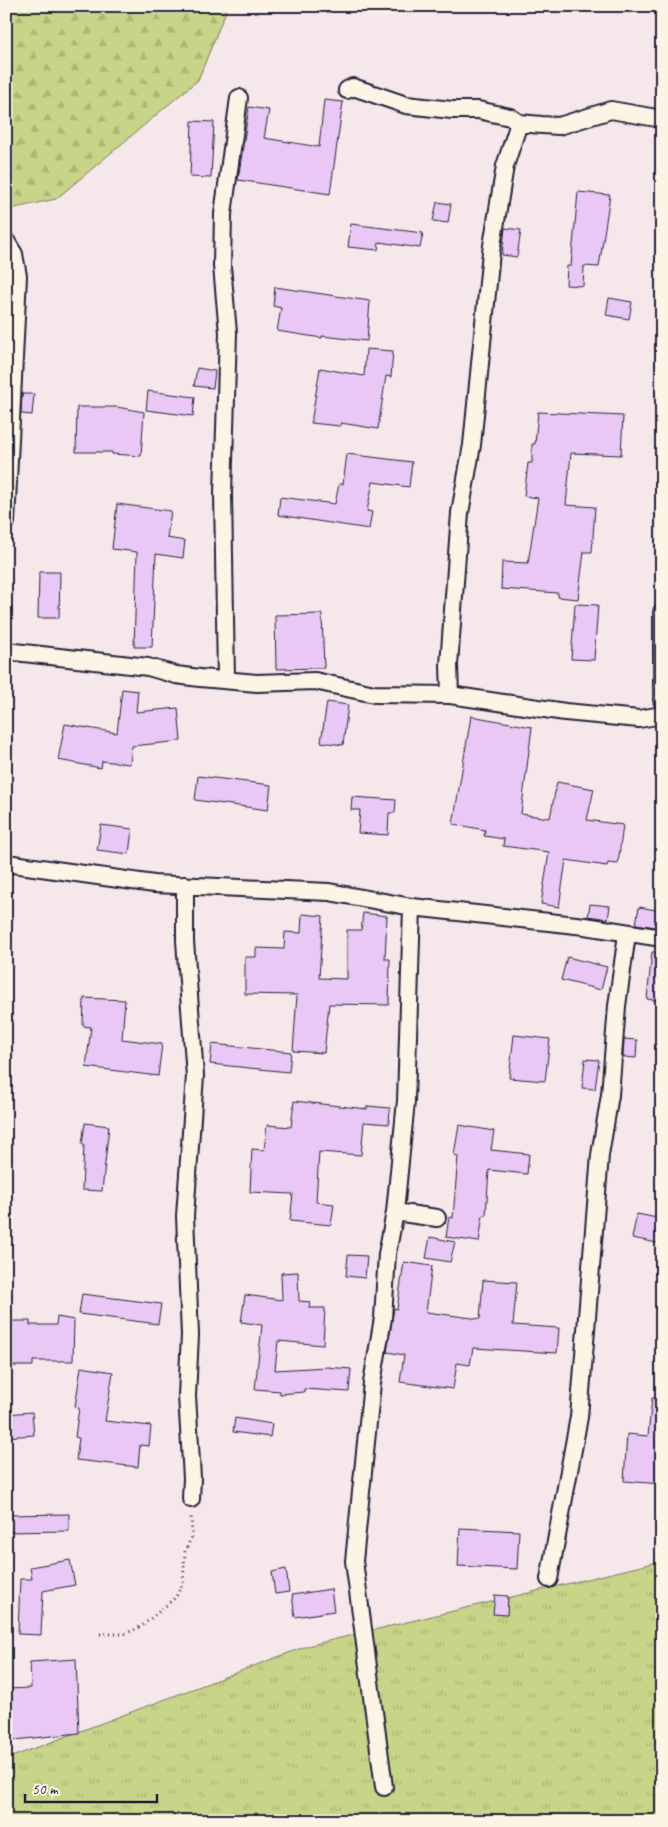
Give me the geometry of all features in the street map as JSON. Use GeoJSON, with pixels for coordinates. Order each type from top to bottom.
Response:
{"type":"FeatureCollection","features":[{"type":"Feature","properties":{"kind":"street"},"geometry":{"type":"LineString","coordinates":[[347,90],[353,87],[406,105],[452,110],[478,110],[510,117],[519,122],[559,126],[611,110],[662,119]]}},
{"type":"Feature","properties":{"kind":"street"},"geometry":{"type":"LineString","coordinates":[[226,679],[223,493],[228,333],[222,266],[223,214],[239,98]]}},
{"type":"Feature","properties":{"kind":"street"},"geometry":{"type":"LineString","coordinates":[[450,695],[449,664],[460,513],[472,445],[490,260],[505,166],[519,122]]}},
{"type":"Feature","properties":{"kind":"street"},"geometry":{"type":"LineString","coordinates":[[6,241],[14,254],[18,276],[6,522]]}},
{"type":"Feature","properties":{"kind":"street"},"geometry":{"type":"LineString","coordinates":[[662,612],[662,700]]}},
{"type":"Feature","properties":{"kind":"street"},"geometry":{"type":"LineString","coordinates":[[6,651],[73,657],[148,667],[176,675],[257,683],[315,681],[374,694],[450,695],[639,719],[662,714]]}},
{"type":"Feature","properties":{"kind":"street"},"geometry":{"type":"LineString","coordinates":[[6,863],[154,884],[329,892],[412,907],[586,926],[627,934],[662,938]]}},
{"type":"Feature","properties":{"kind":"street"},"geometry":{"type":"LineString","coordinates":[[185,885],[185,941],[195,1076],[185,1216],[190,1335],[188,1396],[192,1478],[191,1499]]}},
{"type":"Feature","properties":{"kind":"street"},"geometry":{"type":"LineString","coordinates":[[384,1786],[354,1561],[372,1383],[382,1318],[387,1254],[395,1212],[406,1101],[412,907]]}},
{"type":"Feature","properties":{"kind":"street"},"geometry":{"type":"LineString","coordinates":[[549,1579],[579,1417],[600,1155],[610,1095],[617,1006],[627,934]]}},
{"type":"Feature","properties":{"kind":"street"},"geometry":{"type":"LineString","coordinates":[[395,1212],[436,1218]]}},
{"type":"Feature","properties":{"kind":"path"},"geometry":{"type":"LineString","coordinates":[[100,1634],[125,1634],[142,1626],[176,1597],[183,1583],[186,1552],[192,1536],[191,1499]]}},
{"type":"Feature","properties":{"kind":"green space"},"geometry":{"type":"Polygon","coordinates":[[[6,6],[228,6],[198,80],[56,199],[6,210],[6,6]]]}},
{"type":"Feature","properties":{"kind":"green space"},"geometry":{"type":"Polygon","coordinates":[[[662,1561],[662,1821],[6,1821],[6,1759],[307,1646],[662,1561]]]}},
{"type":"Feature","properties":{"kind":"building"},"geometry":{"type":"Polygon","coordinates":[[[324,100],[343,102],[330,194],[238,180],[249,107],[269,110],[264,138],[319,147],[324,100]]]}},
{"type":"Feature","properties":{"kind":"building"},"geometry":{"type":"Polygon","coordinates":[[[192,121],[214,122],[211,178],[190,177],[192,121]]]}},
{"type":"Feature","properties":{"kind":"building"},"geometry":{"type":"Polygon","coordinates":[[[578,192],[610,195],[599,267],[584,266],[583,286],[566,285],[567,266],[571,266],[578,192]]]}},
{"type":"Feature","properties":{"kind":"building"},"geometry":{"type":"Polygon","coordinates":[[[437,202],[451,204],[448,223],[433,221],[437,202]]]}},
{"type":"Feature","properties":{"kind":"building"},"geometry":{"type":"Polygon","coordinates":[[[351,224],[423,233],[420,248],[379,242],[378,250],[348,247],[351,224]]]}},
{"type":"Feature","properties":{"kind":"building"},"geometry":{"type":"Polygon","coordinates":[[[505,228],[521,230],[517,257],[502,255],[505,228]]]}},
{"type":"Feature","properties":{"kind":"building"},"geometry":{"type":"Polygon","coordinates":[[[275,287],[370,301],[367,341],[322,336],[322,338],[277,331],[281,308],[273,306],[275,287]]]}},
{"type":"Feature","properties":{"kind":"building"},"geometry":{"type":"Polygon","coordinates":[[[609,298],[632,302],[629,319],[606,315],[609,298]]]}},
{"type":"Feature","properties":{"kind":"building"},"geometry":{"type":"Polygon","coordinates":[[[366,349],[393,351],[391,377],[386,376],[378,429],[341,423],[340,426],[311,423],[320,368],[364,376],[366,349]]]}},
{"type":"Feature","properties":{"kind":"building"},"geometry":{"type":"Polygon","coordinates":[[[197,368],[215,371],[213,388],[194,386],[197,368]]]}},
{"type":"Feature","properties":{"kind":"building"},"geometry":{"type":"Polygon","coordinates":[[[148,391],[195,397],[193,416],[146,410],[148,391]]]}},
{"type":"Feature","properties":{"kind":"building"},"geometry":{"type":"Polygon","coordinates":[[[22,394],[34,394],[32,415],[21,414],[22,394]]]}},
{"type":"Feature","properties":{"kind":"building"},"geometry":{"type":"Polygon","coordinates":[[[77,407],[117,407],[144,412],[141,456],[112,454],[112,452],[76,452],[77,407]]]}},
{"type":"Feature","properties":{"kind":"building"},"geometry":{"type":"Polygon","coordinates":[[[538,412],[623,416],[621,455],[571,453],[566,505],[595,507],[592,552],[584,552],[578,599],[558,597],[558,593],[501,589],[502,562],[528,563],[538,498],[524,496],[528,463],[532,463],[532,444],[535,444],[538,412]]]}},
{"type":"Feature","properties":{"kind":"building"},"geometry":{"type":"Polygon","coordinates":[[[347,454],[412,462],[409,487],[373,482],[367,511],[372,512],[369,529],[278,515],[280,497],[335,504],[339,484],[343,484],[347,454]]]}},
{"type":"Feature","properties":{"kind":"building"},"geometry":{"type":"Polygon","coordinates":[[[117,504],[171,511],[167,538],[185,541],[183,558],[156,554],[152,647],[134,647],[137,552],[112,549],[117,504]]]}},
{"type":"Feature","properties":{"kind":"building"},"geometry":{"type":"Polygon","coordinates":[[[39,572],[60,572],[59,618],[38,618],[39,572]]]}},
{"type":"Feature","properties":{"kind":"building"},"geometry":{"type":"Polygon","coordinates":[[[575,604],[598,605],[594,660],[571,659],[575,604]]]}},
{"type":"Feature","properties":{"kind":"building"},"geometry":{"type":"Polygon","coordinates":[[[322,614],[324,668],[276,669],[275,615],[322,614]]]}},
{"type":"Feature","properties":{"kind":"building"},"geometry":{"type":"Polygon","coordinates":[[[122,689],[138,691],[136,712],[178,708],[181,741],[132,746],[130,764],[102,761],[101,768],[58,760],[65,724],[117,733],[122,689]]]}},
{"type":"Feature","properties":{"kind":"building"},"geometry":{"type":"Polygon","coordinates":[[[327,702],[348,705],[343,745],[321,742],[327,702]]]}},
{"type":"Feature","properties":{"kind":"building"},"geometry":{"type":"Polygon","coordinates":[[[471,716],[532,727],[521,814],[550,818],[557,782],[594,789],[587,820],[623,825],[618,864],[608,863],[607,866],[566,860],[559,907],[541,904],[549,852],[503,846],[504,839],[484,836],[485,830],[453,824],[471,716]]]}},
{"type":"Feature","properties":{"kind":"building"},"geometry":{"type":"Polygon","coordinates":[[[198,776],[271,785],[268,810],[195,800],[198,776]]]}},
{"type":"Feature","properties":{"kind":"building"},"geometry":{"type":"Polygon","coordinates":[[[352,797],[396,800],[395,813],[389,813],[388,835],[358,833],[360,810],[351,810],[352,797]]]}},
{"type":"Feature","properties":{"kind":"building"},"geometry":{"type":"Polygon","coordinates":[[[101,825],[132,829],[129,854],[97,850],[101,825]]]}},
{"type":"Feature","properties":{"kind":"building"},"geometry":{"type":"Polygon","coordinates":[[[590,904],[610,906],[608,919],[588,916],[590,904]]]}},
{"type":"Feature","properties":{"kind":"building"},"geometry":{"type":"Polygon","coordinates":[[[639,907],[662,911],[662,928],[636,924],[639,907]]]}},
{"type":"Feature","properties":{"kind":"building"},"geometry":{"type":"Polygon","coordinates":[[[363,913],[387,916],[385,959],[390,959],[389,1005],[329,1004],[324,1053],[293,1051],[297,995],[245,994],[245,957],[256,957],[256,948],[284,949],[285,932],[301,933],[302,914],[323,916],[319,978],[347,979],[347,930],[361,930],[363,913]]]}},
{"type":"Feature","properties":{"kind":"building"},"geometry":{"type":"Polygon","coordinates":[[[652,952],[662,953],[662,1001],[647,999],[652,952]]]}},
{"type":"Feature","properties":{"kind":"building"},"geometry":{"type":"Polygon","coordinates":[[[567,957],[607,967],[601,990],[561,980],[567,957]]]}},
{"type":"Feature","properties":{"kind":"building"},"geometry":{"type":"Polygon","coordinates":[[[84,998],[125,1000],[122,1039],[162,1044],[158,1076],[86,1067],[91,1027],[83,1026],[84,998]]]}},
{"type":"Feature","properties":{"kind":"building"},"geometry":{"type":"Polygon","coordinates":[[[514,1035],[550,1039],[545,1081],[509,1078],[514,1035]]]}},
{"type":"Feature","properties":{"kind":"building"},"geometry":{"type":"Polygon","coordinates":[[[624,1039],[637,1040],[636,1058],[623,1057],[624,1039]]]}},
{"type":"Feature","properties":{"kind":"building"},"geometry":{"type":"Polygon","coordinates":[[[212,1044],[291,1052],[289,1072],[210,1064],[212,1044]]]}},
{"type":"Feature","properties":{"kind":"building"},"geometry":{"type":"Polygon","coordinates":[[[585,1059],[599,1060],[595,1089],[582,1088],[585,1059]]]}},
{"type":"Feature","properties":{"kind":"building"},"geometry":{"type":"Polygon","coordinates":[[[294,1101],[367,1109],[367,1106],[390,1108],[389,1124],[364,1122],[361,1155],[319,1152],[316,1202],[334,1204],[331,1225],[290,1221],[293,1194],[250,1192],[252,1149],[264,1150],[267,1125],[291,1127],[294,1101]]]}},
{"type":"Feature","properties":{"kind":"building"},"geometry":{"type":"Polygon","coordinates":[[[85,1123],[109,1126],[102,1191],[82,1190],[84,1144],[82,1144],[85,1123]]]}},
{"type":"Feature","properties":{"kind":"building"},"geometry":{"type":"Polygon","coordinates":[[[459,1125],[494,1131],[491,1150],[529,1154],[527,1174],[489,1170],[486,1215],[483,1215],[479,1242],[446,1237],[449,1217],[453,1218],[458,1156],[454,1155],[459,1125]]]}},
{"type":"Feature","properties":{"kind":"building"},"geometry":{"type":"Polygon","coordinates":[[[637,1214],[662,1219],[662,1244],[632,1238],[637,1214]]]}},
{"type":"Feature","properties":{"kind":"building"},"geometry":{"type":"Polygon","coordinates":[[[430,1237],[455,1242],[450,1262],[426,1258],[430,1237]]]}},
{"type":"Feature","properties":{"kind":"building"},"geometry":{"type":"Polygon","coordinates":[[[348,1255],[367,1256],[365,1278],[346,1276],[348,1255]]]}},
{"type":"Feature","properties":{"kind":"building"},"geometry":{"type":"Polygon","coordinates":[[[404,1262],[432,1266],[426,1312],[480,1319],[483,1280],[517,1282],[513,1325],[559,1328],[557,1353],[473,1348],[470,1365],[457,1363],[453,1389],[400,1382],[404,1355],[387,1352],[394,1308],[397,1309],[404,1262]]]}},
{"type":"Feature","properties":{"kind":"building"},"geometry":{"type":"Polygon","coordinates":[[[298,1272],[299,1301],[310,1302],[309,1308],[325,1308],[323,1345],[278,1341],[275,1370],[327,1367],[351,1369],[349,1392],[304,1389],[304,1392],[280,1394],[280,1391],[255,1389],[262,1325],[241,1322],[245,1295],[282,1300],[281,1273],[298,1272]]]}},
{"type":"Feature","properties":{"kind":"building"},"geometry":{"type":"Polygon","coordinates":[[[82,1294],[161,1304],[158,1324],[79,1314],[82,1294]]]}},
{"type":"Feature","properties":{"kind":"building"},"geometry":{"type":"Polygon","coordinates":[[[57,1317],[74,1320],[73,1361],[33,1361],[33,1366],[6,1366],[6,1321],[30,1321],[30,1325],[56,1325],[57,1317]]]}},
{"type":"Feature","properties":{"kind":"building"},"geometry":{"type":"Polygon","coordinates":[[[81,1367],[113,1372],[105,1421],[151,1426],[149,1446],[140,1445],[138,1467],[76,1460],[79,1438],[75,1437],[79,1408],[75,1407],[81,1367]]]}},
{"type":"Feature","properties":{"kind":"building"},"geometry":{"type":"Polygon","coordinates":[[[652,1398],[662,1399],[661,1484],[624,1481],[627,1434],[648,1436],[652,1398]]]}},
{"type":"Feature","properties":{"kind":"building"},"geometry":{"type":"Polygon","coordinates":[[[32,1412],[34,1435],[6,1437],[6,1414],[32,1412]]]}},
{"type":"Feature","properties":{"kind":"building"},"geometry":{"type":"Polygon","coordinates":[[[235,1418],[272,1424],[270,1437],[233,1432],[235,1418]]]}},
{"type":"Feature","properties":{"kind":"building"},"geometry":{"type":"Polygon","coordinates":[[[69,1514],[69,1531],[6,1532],[6,1515],[69,1514]]]}},
{"type":"Feature","properties":{"kind":"building"},"geometry":{"type":"Polygon","coordinates":[[[460,1528],[519,1531],[517,1569],[458,1566],[460,1528]]]}},
{"type":"Feature","properties":{"kind":"building"},"geometry":{"type":"Polygon","coordinates":[[[70,1560],[75,1585],[43,1591],[41,1635],[18,1634],[20,1579],[32,1579],[30,1567],[70,1560]]]}},
{"type":"Feature","properties":{"kind":"building"},"geometry":{"type":"Polygon","coordinates":[[[286,1569],[289,1592],[275,1594],[272,1572],[286,1569]]]}},
{"type":"Feature","properties":{"kind":"building"},"geometry":{"type":"Polygon","coordinates":[[[331,1589],[334,1611],[295,1617],[292,1595],[331,1589]]]}},
{"type":"Feature","properties":{"kind":"building"},"geometry":{"type":"Polygon","coordinates":[[[495,1595],[508,1596],[507,1615],[493,1614],[495,1595]]]}},
{"type":"Feature","properties":{"kind":"building"},"geometry":{"type":"Polygon","coordinates":[[[76,1659],[79,1733],[6,1741],[6,1689],[31,1688],[30,1662],[76,1659]]]}}]}
